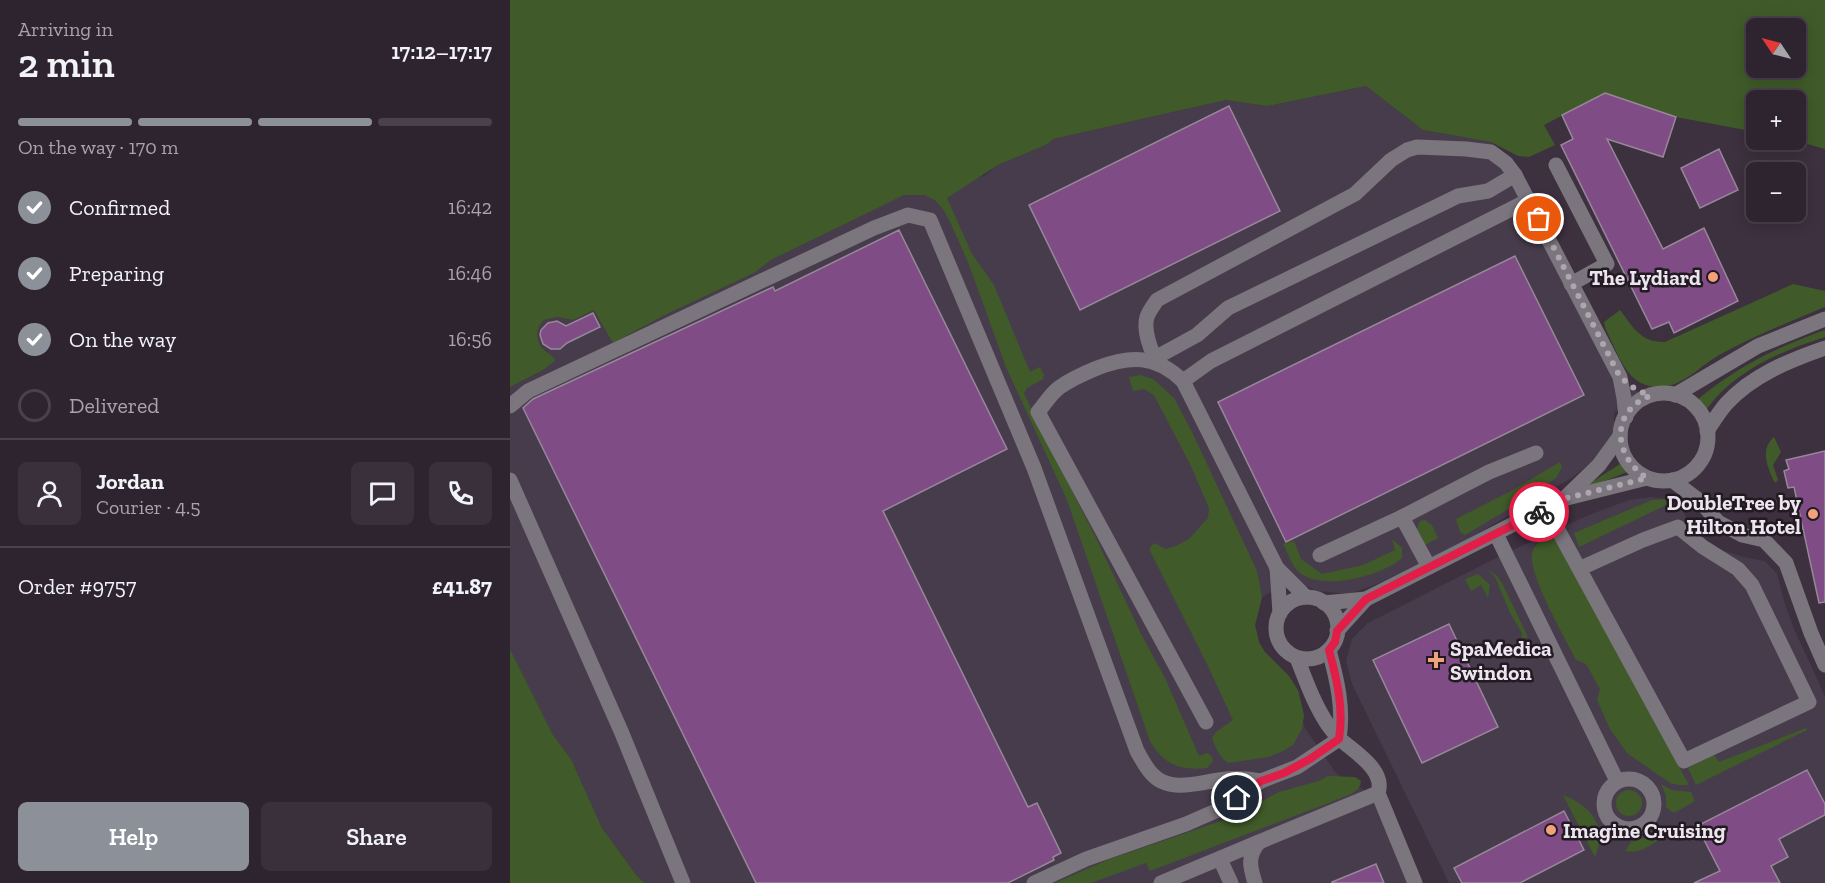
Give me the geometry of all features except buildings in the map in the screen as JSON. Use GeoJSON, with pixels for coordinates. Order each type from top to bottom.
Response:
{"type":"FeatureCollection","features":[{"type":"Feature","properties":{"kind":"street"},"geometry":{"type":"LineString","coordinates":[[1157,361],[1145,328],[1147,316],[1157,300],[1355,194],[1391,160],[1407,150],[1417,147],[1466,149],[1491,152],[1506,163],[1515,175],[1620,377],[1626,417]]}},
{"type":"Feature","properties":{"kind":"street"},"geometry":{"type":"LineString","coordinates":[[1556,165],[1607,264],[1571,284]]}},
{"type":"Feature","properties":{"kind":"street"},"geometry":{"type":"LineString","coordinates":[[1157,361],[1197,335],[1228,308],[1458,196],[1488,190],[1515,175]]}},
{"type":"Feature","properties":{"kind":"street"},"geometry":{"type":"LineString","coordinates":[[1183,381],[1211,361],[1529,200]]}},
{"type":"Feature","properties":{"kind":"street"},"geometry":{"type":"LineString","coordinates":[[510,406],[528,391],[874,228],[908,215],[930,220],[1034,468],[1137,751],[1152,776],[1172,784],[1191,785],[1220,779],[1246,778],[1261,781]]}},
{"type":"Feature","properties":{"kind":"street"},"geometry":{"type":"LineString","coordinates":[[1675,395],[1758,346],[1825,319]]}},
{"type":"Feature","properties":{"kind":"street"},"geometry":{"type":"LineString","coordinates":[[1707,431],[1725,405],[1749,384],[1798,358],[1825,348]]}},
{"type":"Feature","properties":{"kind":"street"},"geometry":{"type":"LineString","coordinates":[[1206,722],[1038,412],[1058,388],[1086,372],[1117,360],[1138,358],[1157,361],[1172,370],[1183,381],[1277,568],[1306,597],[1324,603],[1366,599]]}},
{"type":"Feature","properties":{"kind":"street"},"geometry":{"type":"LineString","coordinates":[[1620,377],[1634,388],[1650,396]]}},
{"type":"Feature","properties":{"kind":"street"},"geometry":{"type":"LineString","coordinates":[[1563,499],[1599,465],[1620,436],[1626,417],[1638,402],[1650,396],[1665,393],[1675,395],[1695,406],[1702,415],[1707,431],[1707,449],[1695,469],[1685,476],[1659,481],[1647,478],[1627,461],[1620,436]]}},
{"type":"Feature","properties":{"kind":"street"},"geometry":{"type":"LineString","coordinates":[[1320,555],[1402,517],[1489,472],[1536,453]]}},
{"type":"Feature","properties":{"kind":"street"},"geometry":{"type":"LineString","coordinates":[[1695,469],[1701,502]]}},
{"type":"Feature","properties":{"kind":"street"},"geometry":{"type":"LineString","coordinates":[[1337,631],[1366,599],[1563,499],[1647,478]]}},
{"type":"Feature","properties":{"kind":"street"},"geometry":{"type":"LineString","coordinates":[[510,480],[621,731],[683,883]]}},
{"type":"Feature","properties":{"kind":"street"},"geometry":{"type":"LineString","coordinates":[[1672,480],[1701,502],[1712,518],[1730,530],[1764,540],[1786,563],[1825,665]]}},
{"type":"Feature","properties":{"kind":"street"},"geometry":{"type":"LineString","coordinates":[[1546,508],[1581,568],[1684,761],[1809,702],[1752,585],[1738,569],[1703,547],[1678,527],[1581,568]]}},
{"type":"Feature","properties":{"kind":"street"},"geometry":{"type":"LineString","coordinates":[[1402,517],[1429,567]]}},
{"type":"Feature","properties":{"kind":"street"},"geometry":{"type":"LineString","coordinates":[[1496,534],[1617,781]]}},
{"type":"Feature","properties":{"kind":"street"},"geometry":{"type":"LineString","coordinates":[[1277,568],[1280,613],[1276,627],[1278,641],[1287,652],[1297,658],[1310,659],[1329,650],[1335,642],[1337,621],[1332,611],[1324,603]]}},
{"type":"Feature","properties":{"kind":"street"},"geometry":{"type":"LineString","coordinates":[[1280,613],[1286,605],[1296,599],[1306,597]]}},
{"type":"Feature","properties":{"kind":"street"},"geometry":{"type":"LineString","coordinates":[[1034,883],[1086,859],[1218,810],[1261,781],[1297,766],[1339,739],[1342,722],[1341,709],[1329,650]]}},
{"type":"Feature","properties":{"kind":"street"},"geometry":{"type":"LineString","coordinates":[[1297,658],[1315,702],[1339,739],[1361,755],[1378,782],[1380,788],[1378,793],[1415,883]]}},
{"type":"Feature","properties":{"kind":"street"},"geometry":{"type":"LineString","coordinates":[[1161,883],[1378,793]]}},
{"type":"Feature","properties":{"kind":"street"},"geometry":{"type":"LineString","coordinates":[[1255,883],[1250,870],[1250,860],[1253,849],[1259,842]]}},
{"type":"Feature","properties":{"kind":"street"},"geometry":{"type":"LineString","coordinates":[[1220,859],[1231,883]]}},
{"type":"Feature","properties":{"kind":"shaded area"},"geometry":{"type":"Polygon","coordinates":[[[1366,86],[1423,130],[1491,142],[1513,161],[1625,383],[1631,389],[1649,395],[1614,412],[1610,441],[1600,455],[1573,477],[1465,541],[1377,584],[1349,594],[1318,591],[1293,581],[1262,597],[1255,625],[1263,660],[1294,692],[1305,728],[1336,773],[1384,802],[1422,883],[645,883],[637,876],[602,828],[571,759],[553,735],[510,649],[510,387],[543,370],[548,352],[540,346],[537,335],[539,326],[544,320],[557,317],[573,320],[594,310],[614,343],[663,316],[754,273],[771,260],[882,205],[904,195],[924,195],[984,176],[998,165],[1048,144],[1053,139],[1226,100],[1267,106],[1366,86]]]}},
{"type":"Feature","properties":{"kind":"shaded area"},"geometry":{"type":"Polygon","coordinates":[[[1651,497],[1667,499],[1682,510],[1695,533],[1719,549],[1765,561],[1777,574],[1794,629],[1825,696],[1825,883],[1449,883],[1352,684],[1346,661],[1352,639],[1368,623],[1506,553],[1589,515],[1629,500],[1651,497]]]}},
{"type":"Feature","properties":{"kind":"green space"},"geometry":{"type":"Polygon","coordinates":[[[510,0],[1825,0],[1825,149],[1806,144],[1806,90],[1746,90],[1746,130],[1676,117],[1605,93],[1544,125],[1555,145],[1529,157],[1518,156],[1491,142],[1423,130],[1366,86],[1267,106],[1226,100],[1053,139],[1048,144],[998,165],[947,198],[972,254],[994,285],[1030,372],[1040,367],[1044,375],[1043,379],[1027,388],[1024,393],[1141,634],[1165,678],[1199,756],[1208,753],[1212,757],[1213,761],[1207,768],[1197,769],[1173,764],[1155,749],[1150,741],[1067,500],[1006,367],[968,262],[951,224],[935,200],[924,195],[904,195],[771,260],[754,273],[663,316],[613,343],[594,310],[573,320],[557,317],[544,320],[539,326],[537,335],[540,346],[556,360],[543,370],[510,387],[510,0]]]}},
{"type":"Feature","properties":{"kind":"green space"},"geometry":{"type":"Polygon","coordinates":[[[1793,284],[1825,291],[1825,307],[1732,348],[1685,379],[1668,386],[1648,386],[1629,373],[1620,360],[1604,322],[1620,310],[1638,333],[1650,340],[1665,342],[1793,284]]]}},
{"type":"Feature","properties":{"kind":"green space"},"geometry":{"type":"Polygon","coordinates":[[[1825,330],[1825,337],[1775,356],[1744,373],[1717,396],[1706,410],[1697,400],[1758,359],[1825,330]]]}},
{"type":"Feature","properties":{"kind":"green space"},"geometry":{"type":"Polygon","coordinates":[[[1140,375],[1153,379],[1174,398],[1192,432],[1257,571],[1262,597],[1255,625],[1259,642],[1265,652],[1289,676],[1298,690],[1304,715],[1302,729],[1293,745],[1268,757],[1228,763],[1218,752],[1212,738],[1216,732],[1233,720],[1149,549],[1154,543],[1166,549],[1189,539],[1208,518],[1209,508],[1190,464],[1154,395],[1144,389],[1133,391],[1129,377],[1140,375]]]}},
{"type":"Feature","properties":{"kind":"green space"},"geometry":{"type":"Polygon","coordinates":[[[1774,437],[1781,452],[1773,465],[1778,480],[1775,483],[1766,460],[1769,442],[1774,437]]]}},
{"type":"Feature","properties":{"kind":"green space"},"geometry":{"type":"Polygon","coordinates":[[[1560,462],[1562,467],[1556,478],[1532,495],[1465,535],[1460,532],[1456,519],[1511,491],[1560,462]]]}},
{"type":"Feature","properties":{"kind":"green space"},"geometry":{"type":"Polygon","coordinates":[[[1620,464],[1627,472],[1592,486],[1589,484],[1620,464]]]}},
{"type":"Feature","properties":{"kind":"green space"},"geometry":{"type":"Polygon","coordinates":[[[1652,500],[1671,501],[1662,507],[1579,547],[1574,533],[1652,500]]]}},
{"type":"Feature","properties":{"kind":"green space"},"geometry":{"type":"Polygon","coordinates":[[[1425,520],[1432,525],[1438,538],[1425,545],[1417,529],[1420,521],[1425,520]]]}},
{"type":"Feature","properties":{"kind":"green space"},"geometry":{"type":"Polygon","coordinates":[[[1551,536],[1555,539],[1689,785],[1670,783],[1627,753],[1610,729],[1597,700],[1600,689],[1586,664],[1576,660],[1549,607],[1532,563],[1534,548],[1551,536]]]}},
{"type":"Feature","properties":{"kind":"green space"},"geometry":{"type":"Polygon","coordinates":[[[1392,539],[1402,548],[1402,558],[1393,565],[1365,576],[1333,581],[1306,576],[1296,569],[1283,544],[1294,541],[1301,559],[1322,574],[1363,565],[1395,550],[1392,539]]]}},
{"type":"Feature","properties":{"kind":"green space"},"geometry":{"type":"Polygon","coordinates":[[[1486,569],[1497,576],[1502,583],[1528,637],[1521,639],[1522,633],[1510,613],[1495,577],[1486,569]]]}},
{"type":"Feature","properties":{"kind":"green space"},"geometry":{"type":"Polygon","coordinates":[[[1478,574],[1490,585],[1488,598],[1481,585],[1471,591],[1465,579],[1478,574]]]}},
{"type":"Feature","properties":{"kind":"green space"},"geometry":{"type":"Polygon","coordinates":[[[510,649],[553,735],[571,759],[602,828],[637,876],[645,883],[510,883],[510,649]]]}},
{"type":"Feature","properties":{"kind":"green space"},"geometry":{"type":"Polygon","coordinates":[[[1806,728],[1807,730],[1696,785],[1688,768],[1714,755],[1719,762],[1806,728]]]}},
{"type":"Feature","properties":{"kind":"green space"},"geometry":{"type":"Polygon","coordinates":[[[1328,776],[1355,777],[1361,781],[1358,789],[1347,796],[1150,871],[1146,863],[1091,883],[1055,883],[1110,859],[1227,819],[1279,792],[1319,781],[1328,776]]]}},
{"type":"Feature","properties":{"kind":"green space"},"geometry":{"type":"Polygon","coordinates":[[[1661,784],[1672,790],[1691,792],[1695,801],[1672,812],[1666,807],[1666,796],[1661,784]]]}},
{"type":"Feature","properties":{"kind":"green space"},"geometry":{"type":"Polygon","coordinates":[[[1629,790],[1638,794],[1642,803],[1638,812],[1629,816],[1620,812],[1616,803],[1620,794],[1629,790]]]}},
{"type":"Feature","properties":{"kind":"green space"},"geometry":{"type":"Polygon","coordinates":[[[1563,795],[1582,805],[1594,818],[1599,836],[1599,846],[1595,857],[1563,795]]]}},
{"type":"Feature","properties":{"kind":"green space"},"geometry":{"type":"Polygon","coordinates":[[[1646,837],[1658,840],[1642,850],[1625,851],[1631,842],[1646,837]]]}},
{"type":"Feature","properties":{"kind":"way so far"},"geometry":{"type":"LineString","coordinates":[[1539,219],[1620,377],[1634,388],[1650,396],[1638,402],[1631,409],[1622,426],[1620,436],[1627,461],[1647,478],[1563,499],[1539,512]]}},
{"type":"Feature","properties":{"kind":"place","name":"The Lydiard"},"geometry":{"type":"Point","coordinates":[1713,277]}},
{"type":"Feature","properties":{"kind":"place","name":"DoubleTree by Hilton Hotel"},"geometry":{"type":"Point","coordinates":[1813,514]}},
{"type":"Feature","properties":{"kind":"place","name":"SpaMedica Swindon"},"geometry":{"type":"Point","coordinates":[1436,660]}},
{"type":"Feature","properties":{"kind":"place","name":"Imagine Cruising"},"geometry":{"type":"Point","coordinates":[1551,830]}},
{"type":"Feature","properties":{"kind":"route"},"geometry":{"type":"LineString","coordinates":[[1237,798],[1261,781],[1284,773],[1310,759],[1339,739],[1342,722],[1341,709],[1329,650],[1335,642],[1337,631],[1366,599],[1539,512]]}}]}
